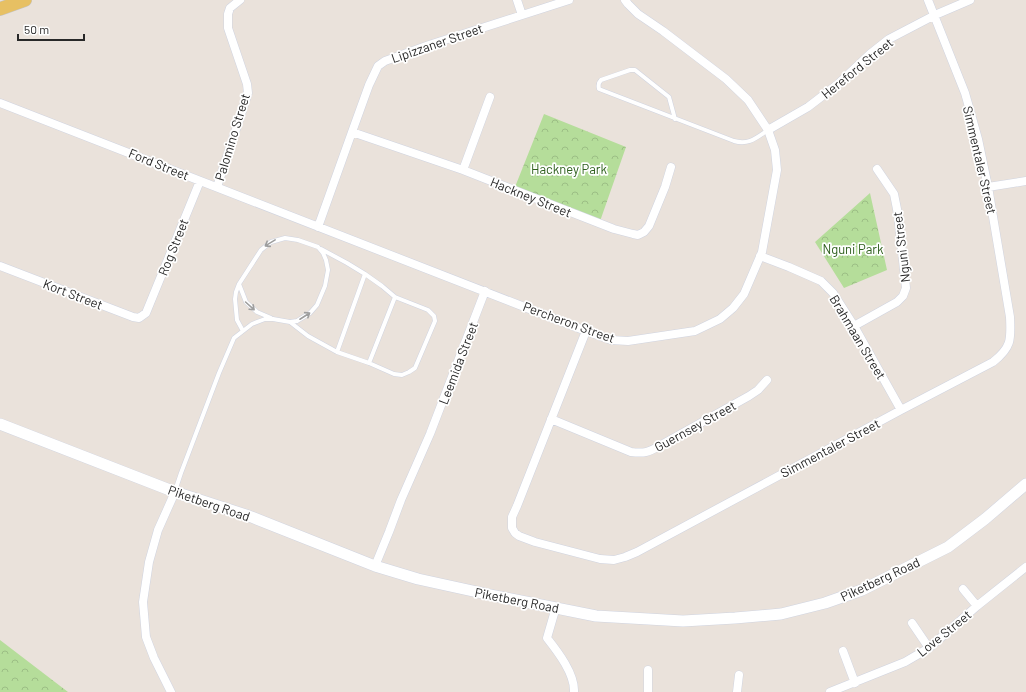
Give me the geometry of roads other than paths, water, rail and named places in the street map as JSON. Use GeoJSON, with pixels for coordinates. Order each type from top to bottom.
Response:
{"type":"FeatureCollection","features":[{"type":"Feature","properties":{"kind":"main road"},"geometry":{"type":"LineString","coordinates":[[0,9],[25,0]]}},
{"type":"Feature","properties":{"kind":"street","name":"Palomino Street"},"geometry":{"type":"LineString","coordinates":[[217,187],[248,93],[247,84],[228,28],[228,14],[230,8],[240,0]]}},
{"type":"Feature","properties":{"kind":"street"},"geometry":{"type":"LineString","coordinates":[[517,0],[522,15]]}},
{"type":"Feature","properties":{"kind":"street","name":"Lipizzaner Street"},"geometry":{"type":"LineString","coordinates":[[318,227],[369,85],[378,66],[385,61],[429,45],[569,0]]}},
{"type":"Feature","properties":{"kind":"street","name":"Percheron Street"},"geometry":{"type":"LineString","coordinates":[[318,227],[611,340],[628,341],[695,330],[720,319],[733,308],[744,294],[762,252],[777,170],[775,150],[768,130],[748,100],[726,79],[638,14],[625,0]]}},
{"type":"Feature","properties":{"kind":"street","name":"Simmentaler Street"},"geometry":{"type":"LineString","coordinates":[[586,331],[512,517],[512,528],[519,536],[535,542],[600,559],[614,560],[637,552],[993,362],[1002,355],[1008,347],[1010,317],[988,187],[978,139],[965,93],[928,0]]}},
{"type":"Feature","properties":{"kind":"street","name":"Hereford Street"},"geometry":{"type":"LineString","coordinates":[[768,130],[808,107],[838,84],[870,54],[889,39],[935,15],[970,0]]}},
{"type":"Feature","properties":{"kind":"street"},"geometry":{"type":"LineString","coordinates":[[463,170],[490,97]]}},
{"type":"Feature","properties":{"kind":"street","name":"Ford Street"},"geometry":{"type":"LineString","coordinates":[[0,103],[318,227]]}},
{"type":"Feature","properties":{"kind":"street","name":"Hackney Street"},"geometry":{"type":"LineString","coordinates":[[352,132],[463,170],[614,230],[638,235],[644,232],[651,223],[671,167]]}},
{"type":"Feature","properties":{"kind":"street","name":"Nguni Street"},"geometry":{"type":"LineString","coordinates":[[854,326],[897,302],[903,296],[906,288],[898,214],[894,194],[877,169]]}},
{"type":"Feature","properties":{"kind":"street","name":"Rog Street"},"geometry":{"type":"LineString","coordinates":[[146,313],[200,180]]}},
{"type":"Feature","properties":{"kind":"street"},"geometry":{"type":"LineString","coordinates":[[988,187],[1026,181]]}},
{"type":"Feature","properties":{"kind":"street","name":"Brahmaan Street"},"geometry":{"type":"LineString","coordinates":[[760,256],[795,269],[821,281],[833,292],[854,326],[901,410]]}},
{"type":"Feature","properties":{"kind":"street","name":"Kort Street"},"geometry":{"type":"LineString","coordinates":[[0,266],[133,317],[139,318],[146,313]]}},
{"type":"Feature","properties":{"kind":"street","name":"Leemida Street"},"geometry":{"type":"LineString","coordinates":[[375,566],[401,500],[430,434],[485,291]]}},
{"type":"Feature","properties":{"kind":"street","name":"Guernsey Street"},"geometry":{"type":"LineString","coordinates":[[551,419],[631,452],[649,452],[749,396],[758,390],[767,380]]}},
{"type":"Feature","properties":{"kind":"street","name":"Piketberg Road"},"geometry":{"type":"LineString","coordinates":[[0,424],[175,492],[249,516],[345,555],[418,580],[596,616],[684,621],[781,614],[825,603],[862,590],[948,547],[985,519],[1026,484]]}},
{"type":"Feature","properties":{"kind":"street"},"geometry":{"type":"LineString","coordinates":[[171,692],[154,658],[146,637],[142,602],[149,562],[156,536],[175,492]]}},
{"type":"Feature","properties":{"kind":"street","name":"Love Street"},"geometry":{"type":"LineString","coordinates":[[830,692],[904,662],[929,648],[1026,567]]}},
{"type":"Feature","properties":{"kind":"street"},"geometry":{"type":"LineString","coordinates":[[963,589],[978,606]]}},
{"type":"Feature","properties":{"kind":"street"},"geometry":{"type":"LineString","coordinates":[[556,607],[547,638],[572,677],[574,692]]}},
{"type":"Feature","properties":{"kind":"street"},"geometry":{"type":"LineString","coordinates":[[912,623],[929,648]]}},
{"type":"Feature","properties":{"kind":"street"},"geometry":{"type":"LineString","coordinates":[[843,651],[855,683]]}},
{"type":"Feature","properties":{"kind":"street"},"geometry":{"type":"LineString","coordinates":[[648,670],[648,692]]}},
{"type":"Feature","properties":{"kind":"street"},"geometry":{"type":"LineString","coordinates":[[737,692],[739,675]]}},
{"type":"Feature","properties":{"kind":"lane"},"geometry":{"type":"LineString","coordinates":[[676,119],[669,97],[635,70],[630,70],[601,80],[598,87],[599,89],[734,142],[746,143],[768,130]]}},
{"type":"Feature","properties":{"kind":"lane"},"geometry":{"type":"LineString","coordinates":[[243,331],[237,320],[235,299],[239,284],[258,253],[275,240],[285,238],[292,238],[318,247],[347,263],[382,286],[395,297],[428,310],[434,316],[435,321],[415,368],[402,375],[394,374],[369,363],[337,352],[308,336],[290,322]]}},
{"type":"Feature","properties":{"kind":"lane"},"geometry":{"type":"LineString","coordinates":[[239,284],[246,302],[257,312],[273,319],[290,322],[303,318],[317,305],[325,286],[328,270],[323,253],[318,247]]}},
{"type":"Feature","properties":{"kind":"lane"},"geometry":{"type":"LineString","coordinates":[[337,352],[365,274]]}},
{"type":"Feature","properties":{"kind":"lane"},"geometry":{"type":"LineString","coordinates":[[369,363],[395,297]]}},
{"type":"Feature","properties":{"kind":"lane"},"geometry":{"type":"LineString","coordinates":[[175,492],[219,373],[234,338],[258,321],[273,319]]}},
{"type":"Feature","properties":{"kind":"park label","name":"Hackney Park"},"geometry":{"type":"Point","coordinates":[569,169]}},
{"type":"Feature","properties":{"kind":"park label","name":"Nguni Park"},"geometry":{"type":"Point","coordinates":[853,249]}}]}
